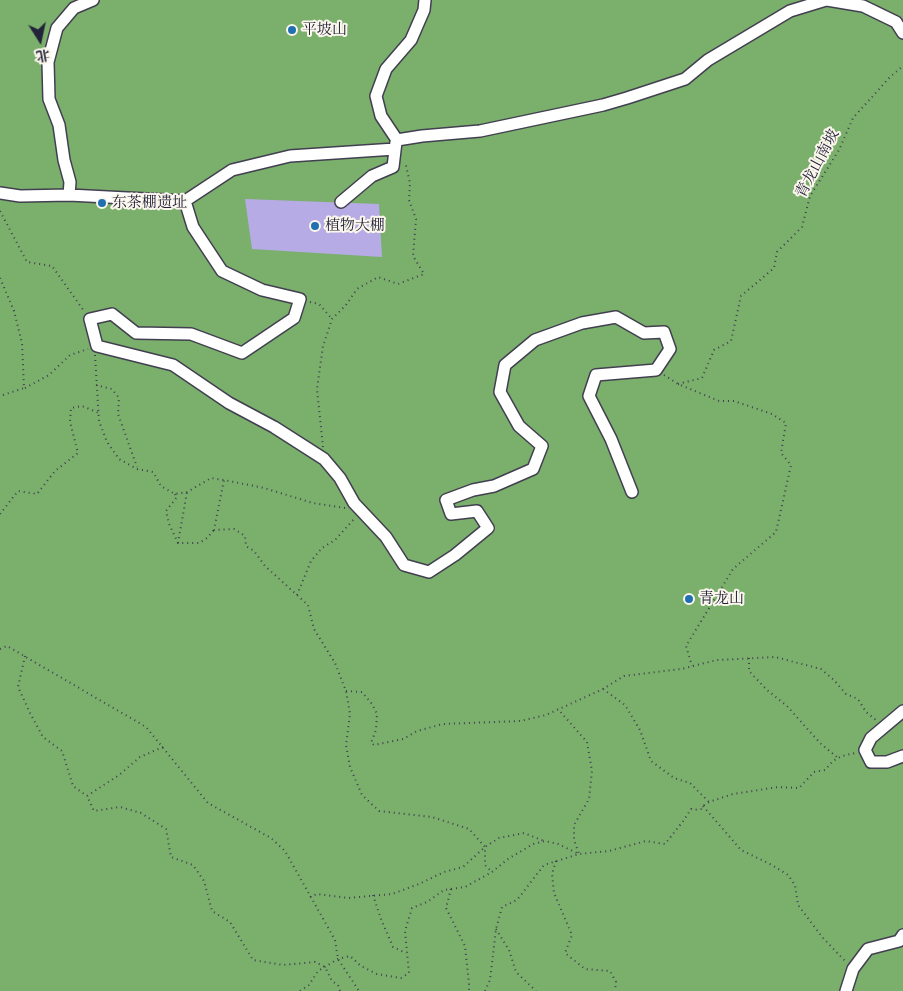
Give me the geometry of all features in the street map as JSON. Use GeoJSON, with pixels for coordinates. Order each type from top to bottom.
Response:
{"type":"FeatureCollection","features":[{"type":"Feature","properties":{"kind":"lane"},"geometry":{"type":"LineString","coordinates":[[69,194],[70,182],[64,160],[59,125],[49,99],[48,62],[57,28],[74,8],[93,0]]}},
{"type":"Feature","properties":{"kind":"lane"},"geometry":{"type":"LineString","coordinates":[[342,202],[372,176],[394,167],[396,149],[381,116],[376,96],[386,68],[410,40],[424,10],[425,0]]}},
{"type":"Feature","properties":{"kind":"lane"},"geometry":{"type":"LineString","coordinates":[[0,193],[20,196],[69,194],[184,201],[232,170],[290,156],[396,149],[603,105],[685,79],[708,60],[790,11],[826,0],[863,6],[896,22],[903,33]]}},
{"type":"Feature","properties":{"kind":"lane"},"geometry":{"type":"LineString","coordinates":[[184,201],[193,227],[222,271],[262,290],[300,300],[294,318],[242,353],[191,334],[136,333],[112,314],[90,319],[97,346],[173,365],[229,403],[274,426],[324,459],[340,478],[358,507],[386,537],[404,565],[429,572],[455,555],[488,528],[477,510],[451,514],[446,500],[473,490],[494,486],[533,469],[542,446],[519,426],[500,392],[505,365],[535,340],[582,323],[616,317],[644,333],[664,332],[670,349],[656,370],[596,374],[589,396],[611,439],[632,492]]}},
{"type":"Feature","properties":{"kind":"lane"},"geometry":{"type":"LineString","coordinates":[[903,711],[871,738],[865,750],[871,762],[887,762],[903,756]]}},
{"type":"Feature","properties":{"kind":"lane"},"geometry":{"type":"LineString","coordinates":[[846,991],[852,969],[868,949],[899,941],[903,935]]}},
{"type":"Feature","properties":{"kind":"path","name":"青龙山南坡"},"geometry":{"type":"LineString","coordinates":[[678,384],[702,378],[714,350],[731,341],[741,296],[774,268],[777,252],[802,227],[810,196],[840,150],[854,118],[890,77],[903,66]]}},
{"type":"Feature","properties":{"kind":"path"},"geometry":{"type":"LineString","coordinates":[[324,459],[317,389],[323,346],[332,319],[346,305],[357,289],[378,277],[398,284],[424,274],[413,256],[416,219],[409,200],[410,183],[406,166],[396,149]]}},
{"type":"Feature","properties":{"kind":"path"},"geometry":{"type":"LineString","coordinates":[[0,211],[27,262],[52,266],[90,319]]}},
{"type":"Feature","properties":{"kind":"path"},"geometry":{"type":"LineString","coordinates":[[0,278],[14,311],[22,343],[24,388]]}},
{"type":"Feature","properties":{"kind":"path"},"geometry":{"type":"LineString","coordinates":[[300,300],[319,304],[332,319]]}},
{"type":"Feature","properties":{"kind":"path"},"geometry":{"type":"LineString","coordinates":[[0,396],[24,388],[50,375],[70,355],[97,346]]}},
{"type":"Feature","properties":{"kind":"path"},"geometry":{"type":"LineString","coordinates":[[97,346],[94,358],[99,421],[107,442],[119,460],[137,469],[154,472],[161,486],[175,494],[187,492],[212,478],[264,488],[313,503],[344,508],[358,507]]}},
{"type":"Feature","properties":{"kind":"path"},"geometry":{"type":"LineString","coordinates":[[656,370],[678,384],[719,401],[734,402],[772,414],[786,423],[781,453],[791,465],[776,532],[733,569],[686,646],[692,666]]}},
{"type":"Feature","properties":{"kind":"path"},"geometry":{"type":"LineString","coordinates":[[96,385],[112,389],[119,398],[118,414],[137,469]]}},
{"type":"Feature","properties":{"kind":"path"},"geometry":{"type":"LineString","coordinates":[[0,514],[18,491],[37,494],[55,471],[78,452],[70,422],[72,408],[82,406],[99,413]]}},
{"type":"Feature","properties":{"kind":"path"},"geometry":{"type":"LineString","coordinates":[[178,543],[199,542],[207,538],[214,530],[224,480]]}},
{"type":"Feature","properties":{"kind":"path"},"geometry":{"type":"LineString","coordinates":[[178,543],[187,492]]}},
{"type":"Feature","properties":{"kind":"path"},"geometry":{"type":"LineString","coordinates":[[175,494],[177,497],[166,511],[169,524],[178,543]]}},
{"type":"Feature","properties":{"kind":"path"},"geometry":{"type":"LineString","coordinates":[[297,595],[312,561],[322,548],[335,540],[358,507]]}},
{"type":"Feature","properties":{"kind":"path"},"geometry":{"type":"LineString","coordinates":[[214,530],[234,529],[245,536],[246,546],[254,550],[265,566],[308,605],[314,629],[335,663],[346,690],[350,714],[346,745],[350,767],[362,795],[379,811],[432,817],[470,829],[485,848],[485,865],[492,872]]}},
{"type":"Feature","properties":{"kind":"path"},"geometry":{"type":"LineString","coordinates":[[0,649],[7,646],[118,712],[146,726],[208,803],[271,838],[285,851],[335,940],[338,959],[359,991]]}},
{"type":"Feature","properties":{"kind":"path"},"geometry":{"type":"LineString","coordinates":[[25,656],[18,687],[24,701],[43,737],[62,752],[73,786],[87,796],[94,811],[120,807],[141,813],[166,829],[171,858],[193,865],[204,881],[212,912],[230,922],[253,960],[283,965],[315,962],[324,967],[332,981],[338,985],[340,991]]}},
{"type":"Feature","properties":{"kind":"path"},"geometry":{"type":"LineString","coordinates":[[749,658],[749,671],[767,690],[787,706],[820,743],[838,759]]}},
{"type":"Feature","properties":{"kind":"path"},"geometry":{"type":"LineString","coordinates":[[346,690],[362,692],[372,704],[377,714],[376,730],[371,743],[374,745],[403,739],[417,731],[443,724],[520,721],[546,715],[603,689],[624,676],[681,669],[716,660],[775,658],[821,669],[846,694],[858,699],[866,712],[884,726]]}},
{"type":"Feature","properties":{"kind":"path"},"geometry":{"type":"LineString","coordinates":[[603,689],[625,705],[640,730],[651,761],[674,778],[690,783],[708,802]]}},
{"type":"Feature","properties":{"kind":"path"},"geometry":{"type":"LineString","coordinates":[[558,709],[587,742],[592,771],[589,799],[574,825],[574,840],[579,854]]}},
{"type":"Feature","properties":{"kind":"path"},"geometry":{"type":"LineString","coordinates":[[87,796],[119,775],[140,757],[163,746]]}},
{"type":"Feature","properties":{"kind":"path"},"geometry":{"type":"LineString","coordinates":[[485,991],[490,980],[496,929],[502,907],[516,900],[544,865],[579,854],[609,851],[646,842],[665,844],[690,810],[701,809],[708,802],[732,794],[778,787],[799,788],[814,772],[825,770],[838,759],[865,750]]}},
{"type":"Feature","properties":{"kind":"path"},"geometry":{"type":"LineString","coordinates":[[703,806],[741,850],[772,865],[788,876],[795,885],[798,906],[828,944],[852,969]]}},
{"type":"Feature","properties":{"kind":"path"},"geometry":{"type":"LineString","coordinates":[[310,897],[317,894],[348,898],[392,894],[444,872],[464,868],[485,848],[499,838],[524,833],[545,842],[566,846],[579,854]]}},
{"type":"Feature","properties":{"kind":"path"},"geometry":{"type":"LineString","coordinates":[[300,991],[309,985],[318,971],[338,959],[350,956],[361,966],[377,974],[401,978],[409,973],[405,931],[412,908],[427,902],[444,890],[465,887],[492,872],[532,844],[545,842]]}},
{"type":"Feature","properties":{"kind":"path"},"geometry":{"type":"LineString","coordinates":[[556,861],[552,874],[554,893],[572,934],[565,953],[585,969],[610,971],[616,982],[615,991]]}},
{"type":"Feature","properties":{"kind":"path"},"geometry":{"type":"LineString","coordinates":[[451,889],[446,908],[465,946],[469,991]]}},
{"type":"Feature","properties":{"kind":"path"},"geometry":{"type":"LineString","coordinates":[[373,895],[393,947],[407,954]]}},
{"type":"Feature","properties":{"kind":"path"},"geometry":{"type":"LineString","coordinates":[[496,929],[509,950],[516,972],[536,991]]}},
{"type":"Feature","properties":{"kind":"green space"},"geometry":{"type":"Polygon","coordinates":[[[0,0],[903,0],[903,991],[0,991],[0,0]]]}},
{"type":"Feature","properties":{"kind":"building","name":"植物大棚"},"geometry":{"type":"Polygon","coordinates":[[[245,199],[379,204],[382,257],[252,249],[245,199]]]}},
{"type":"Feature","properties":{"kind":"place","name":"平坡山"},"geometry":{"type":"Point","coordinates":[292,30]}},
{"type":"Feature","properties":{"kind":"place","name":"东茶棚遗址"},"geometry":{"type":"Point","coordinates":[102,203]}},
{"type":"Feature","properties":{"kind":"place","name":"植物大棚"},"geometry":{"type":"Point","coordinates":[315,226]}},
{"type":"Feature","properties":{"kind":"place","name":"青龙山"},"geometry":{"type":"Point","coordinates":[689,599]}}]}
